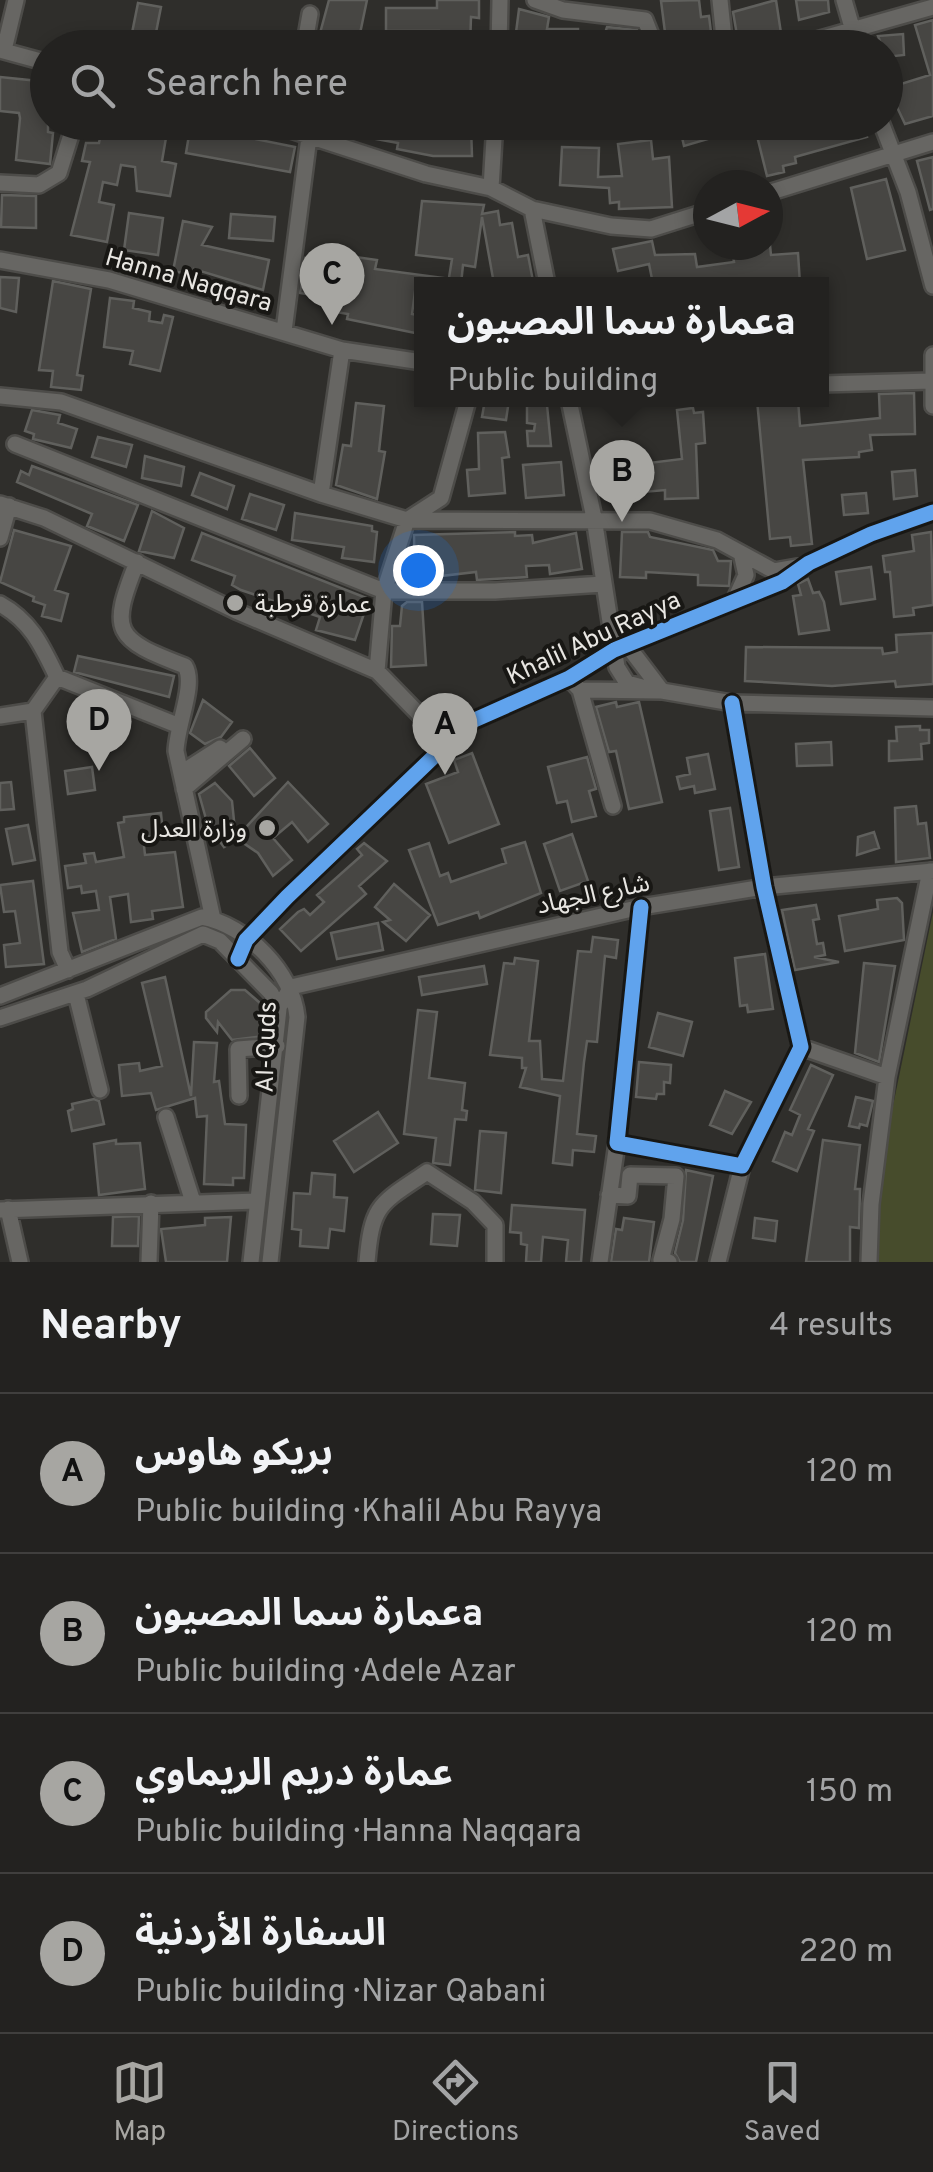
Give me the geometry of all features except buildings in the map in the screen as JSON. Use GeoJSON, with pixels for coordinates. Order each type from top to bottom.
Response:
{"type":"FeatureCollection","features":[{"type":"Feature","properties":{"kind":"street"},"geometry":{"type":"LineString","coordinates":[[16,0],[2,50],[30,58]]}},
{"type":"Feature","properties":{"kind":"street"},"geometry":{"type":"LineString","coordinates":[[499,30],[500,0]]}},
{"type":"Feature","properties":{"kind":"street"},"geometry":{"type":"LineString","coordinates":[[535,0],[562,10],[606,7],[645,20],[649,30]]}},
{"type":"Feature","properties":{"kind":"street"},"geometry":{"type":"LineString","coordinates":[[720,0],[723,30]]}},
{"type":"Feature","properties":{"kind":"street"},"geometry":{"type":"LineString","coordinates":[[844,0],[853,30],[933,7]]}},
{"type":"Feature","properties":{"kind":"street"},"geometry":{"type":"LineString","coordinates":[[307,30],[310,14]]}},
{"type":"Feature","properties":{"kind":"street"},"geometry":{"type":"LineString","coordinates":[[0,183],[40,185],[59,173],[69,140]]}},
{"type":"Feature","properties":{"kind":"street"},"geometry":{"type":"LineString","coordinates":[[284,331],[309,140]]}},
{"type":"Feature","properties":{"kind":"street"},"geometry":{"type":"LineString","coordinates":[[318,140],[426,174],[491,188],[532,210],[611,226],[651,229],[693,216]]}},
{"type":"Feature","properties":{"kind":"street"},"geometry":{"type":"LineString","coordinates":[[491,188],[494,140]]}},
{"type":"Feature","properties":{"kind":"street"},"geometry":{"type":"LineString","coordinates":[[887,140],[914,215],[933,286]]}},
{"type":"Feature","properties":{"kind":"street"},"geometry":{"type":"LineString","coordinates":[[783,188],[933,142]]}},
{"type":"Feature","properties":{"kind":"street"},"geometry":{"type":"LineString","coordinates":[[914,215],[933,209]]}},
{"type":"Feature","properties":{"kind":"street"},"geometry":{"type":"LineString","coordinates":[[532,210],[545,277]]}},
{"type":"Feature","properties":{"kind":"street","name":"Hanna Naqqara"},"geometry":{"type":"LineString","coordinates":[[0,260],[109,280],[342,350],[414,361]]}},
{"type":"Feature","properties":{"kind":"street"},"geometry":{"type":"LineString","coordinates":[[321,494],[342,350]]}},
{"type":"Feature","properties":{"kind":"street"},"geometry":{"type":"LineString","coordinates":[[933,356],[933,406]]}},
{"type":"Feature","properties":{"kind":"street"},"geometry":{"type":"LineString","coordinates":[[829,384],[932,381]]}},
{"type":"Feature","properties":{"kind":"street"},"geometry":{"type":"LineString","coordinates":[[0,396],[61,402],[321,494],[407,520],[650,521],[716,540],[774,571],[804,566]]}},
{"type":"Feature","properties":{"kind":"street"},"geometry":{"type":"LineString","coordinates":[[378,670],[384,591],[407,520],[442,498],[466,407]]}},
{"type":"Feature","properties":{"kind":"street"},"geometry":{"type":"LineString","coordinates":[[571,407],[604,584],[628,683],[662,692]]}},
{"type":"Feature","properties":{"kind":"street"},"geometry":{"type":"LineString","coordinates":[[15,444],[384,591],[495,591],[604,584]]}},
{"type":"Feature","properties":{"kind":"street"},"geometry":{"type":"LineString","coordinates":[[0,538],[4,505],[137,562],[236,611],[378,670],[447,743]]}},
{"type":"Feature","properties":{"kind":"street","name":"Khalil Abu Rayya"},"geometry":{"type":"LineString","coordinates":[[238,960],[246,940],[470,722],[575,684],[620,647],[782,582],[804,566],[933,512]]}},
{"type":"Feature","properties":{"kind":"street"},"geometry":{"type":"LineString","coordinates":[[733,601],[746,575],[742,557]]}},
{"type":"Feature","properties":{"kind":"street"},"geometry":{"type":"LineString","coordinates":[[0,996],[187,920],[213,919],[182,781],[177,725],[191,684],[189,672],[185,666],[130,642],[119,627],[120,605],[137,562]]}},
{"type":"Feature","properties":{"kind":"street"},"geometry":{"type":"LineString","coordinates":[[0,604],[19,614],[38,636],[57,677],[177,725]]}},
{"type":"Feature","properties":{"kind":"street"},"geometry":{"type":"LineString","coordinates":[[57,677],[34,711],[60,952],[68,970]]}},
{"type":"Feature","properties":{"kind":"street"},"geometry":{"type":"LineString","coordinates":[[613,806],[575,684],[732,703],[933,708]]}},
{"type":"Feature","properties":{"kind":"street"},"geometry":{"type":"LineString","coordinates":[[718,1262],[742,1166],[800,1047],[764,887],[732,703]]}},
{"type":"Feature","properties":{"kind":"street"},"geometry":{"type":"LineString","coordinates":[[0,716],[34,711]]}},
{"type":"Feature","properties":{"kind":"street"},"geometry":{"type":"LineString","coordinates":[[182,781],[241,735]]}},
{"type":"Feature","properties":{"kind":"street"},"geometry":{"type":"LineString","coordinates":[[870,1262],[870,1204],[887,1077],[931,871]]}},
{"type":"Feature","properties":{"kind":"street","name":"شارع الجهاد"},"geometry":{"type":"LineString","coordinates":[[292,988],[641,907],[764,887],[931,871]]}},
{"type":"Feature","properties":{"kind":"street"},"geometry":{"type":"LineString","coordinates":[[600,1262],[617,1143],[641,907]]}},
{"type":"Feature","properties":{"kind":"street","name":"Al-Quds"},"geometry":{"type":"LineString","coordinates":[[213,919],[274,964],[292,988],[296,1017],[270,1262]]}},
{"type":"Feature","properties":{"kind":"street","name":"Al-Quds"},"geometry":{"type":"LineString","coordinates":[[0,1018],[76,994],[193,935],[220,941],[279,1007],[251,1262]]}},
{"type":"Feature","properties":{"kind":"street"},"geometry":{"type":"LineString","coordinates":[[279,1007],[292,988]]}},
{"type":"Feature","properties":{"kind":"street"},"geometry":{"type":"LineString","coordinates":[[76,994],[100,1090]]}},
{"type":"Feature","properties":{"kind":"street"},"geometry":{"type":"LineString","coordinates":[[239,1096],[238,1048],[276,1046]]}},
{"type":"Feature","properties":{"kind":"street"},"geometry":{"type":"LineString","coordinates":[[800,1047],[887,1077]]}},
{"type":"Feature","properties":{"kind":"street"},"geometry":{"type":"LineString","coordinates":[[166,1118],[193,1202]]}},
{"type":"Feature","properties":{"kind":"street"},"geometry":{"type":"LineString","coordinates":[[617,1143],[742,1166]]}},
{"type":"Feature","properties":{"kind":"street"},"geometry":{"type":"LineString","coordinates":[[367,1262],[370,1221],[376,1212],[383,1202],[427,1172],[474,1202],[495,1226],[495,1262]]}},
{"type":"Feature","properties":{"kind":"street"},"geometry":{"type":"LineString","coordinates":[[610,1195],[628,1196],[630,1174],[676,1176],[661,1260],[669,1262]]}},
{"type":"Feature","properties":{"kind":"street"},"geometry":{"type":"LineString","coordinates":[[20,1262],[4,1210],[258,1201]]}},
{"type":"Feature","properties":{"kind":"street"},"geometry":{"type":"LineString","coordinates":[[149,1262],[151,1203]]}},
{"type":"Feature","properties":{"kind":"green space"},"geometry":{"type":"Polygon","coordinates":[[[933,912],[933,1262],[878,1262],[878,1210],[888,1130],[933,912]]]}},
{"type":"Feature","properties":{"kind":"cycle path"},"geometry":{"type":"LineString","coordinates":[[238,959],[246,940],[287,897],[470,722],[569,678],[614,650],[782,582],[809,563],[871,534],[933,512]]}},
{"type":"Feature","properties":{"kind":"cycle path"},"geometry":{"type":"LineString","coordinates":[[641,907],[617,1143],[742,1166],[801,1047],[764,887],[732,703]]}},
{"type":"Feature","properties":{"kind":"place","name":"عمارة دريم الريماوي"},"geometry":{"type":"Point","coordinates":[332,325]}},
{"type":"Feature","properties":{"kind":"place","name":"عمارة سما المصيونa"},"geometry":{"type":"Point","coordinates":[622,522]}},
{"type":"Feature","properties":{"kind":"place","name":"عمارة قرطبة"},"geometry":{"type":"Point","coordinates":[235,603]}},
{"type":"Feature","properties":{"kind":"place","name":"السفارة الأردنية"},"geometry":{"type":"Point","coordinates":[99,771]}},
{"type":"Feature","properties":{"kind":"place","name":"بريكو هاوس"},"geometry":{"type":"Point","coordinates":[445,775]}},
{"type":"Feature","properties":{"kind":"place","name":"وزارة العدل"},"geometry":{"type":"Point","coordinates":[267,828]}}]}
